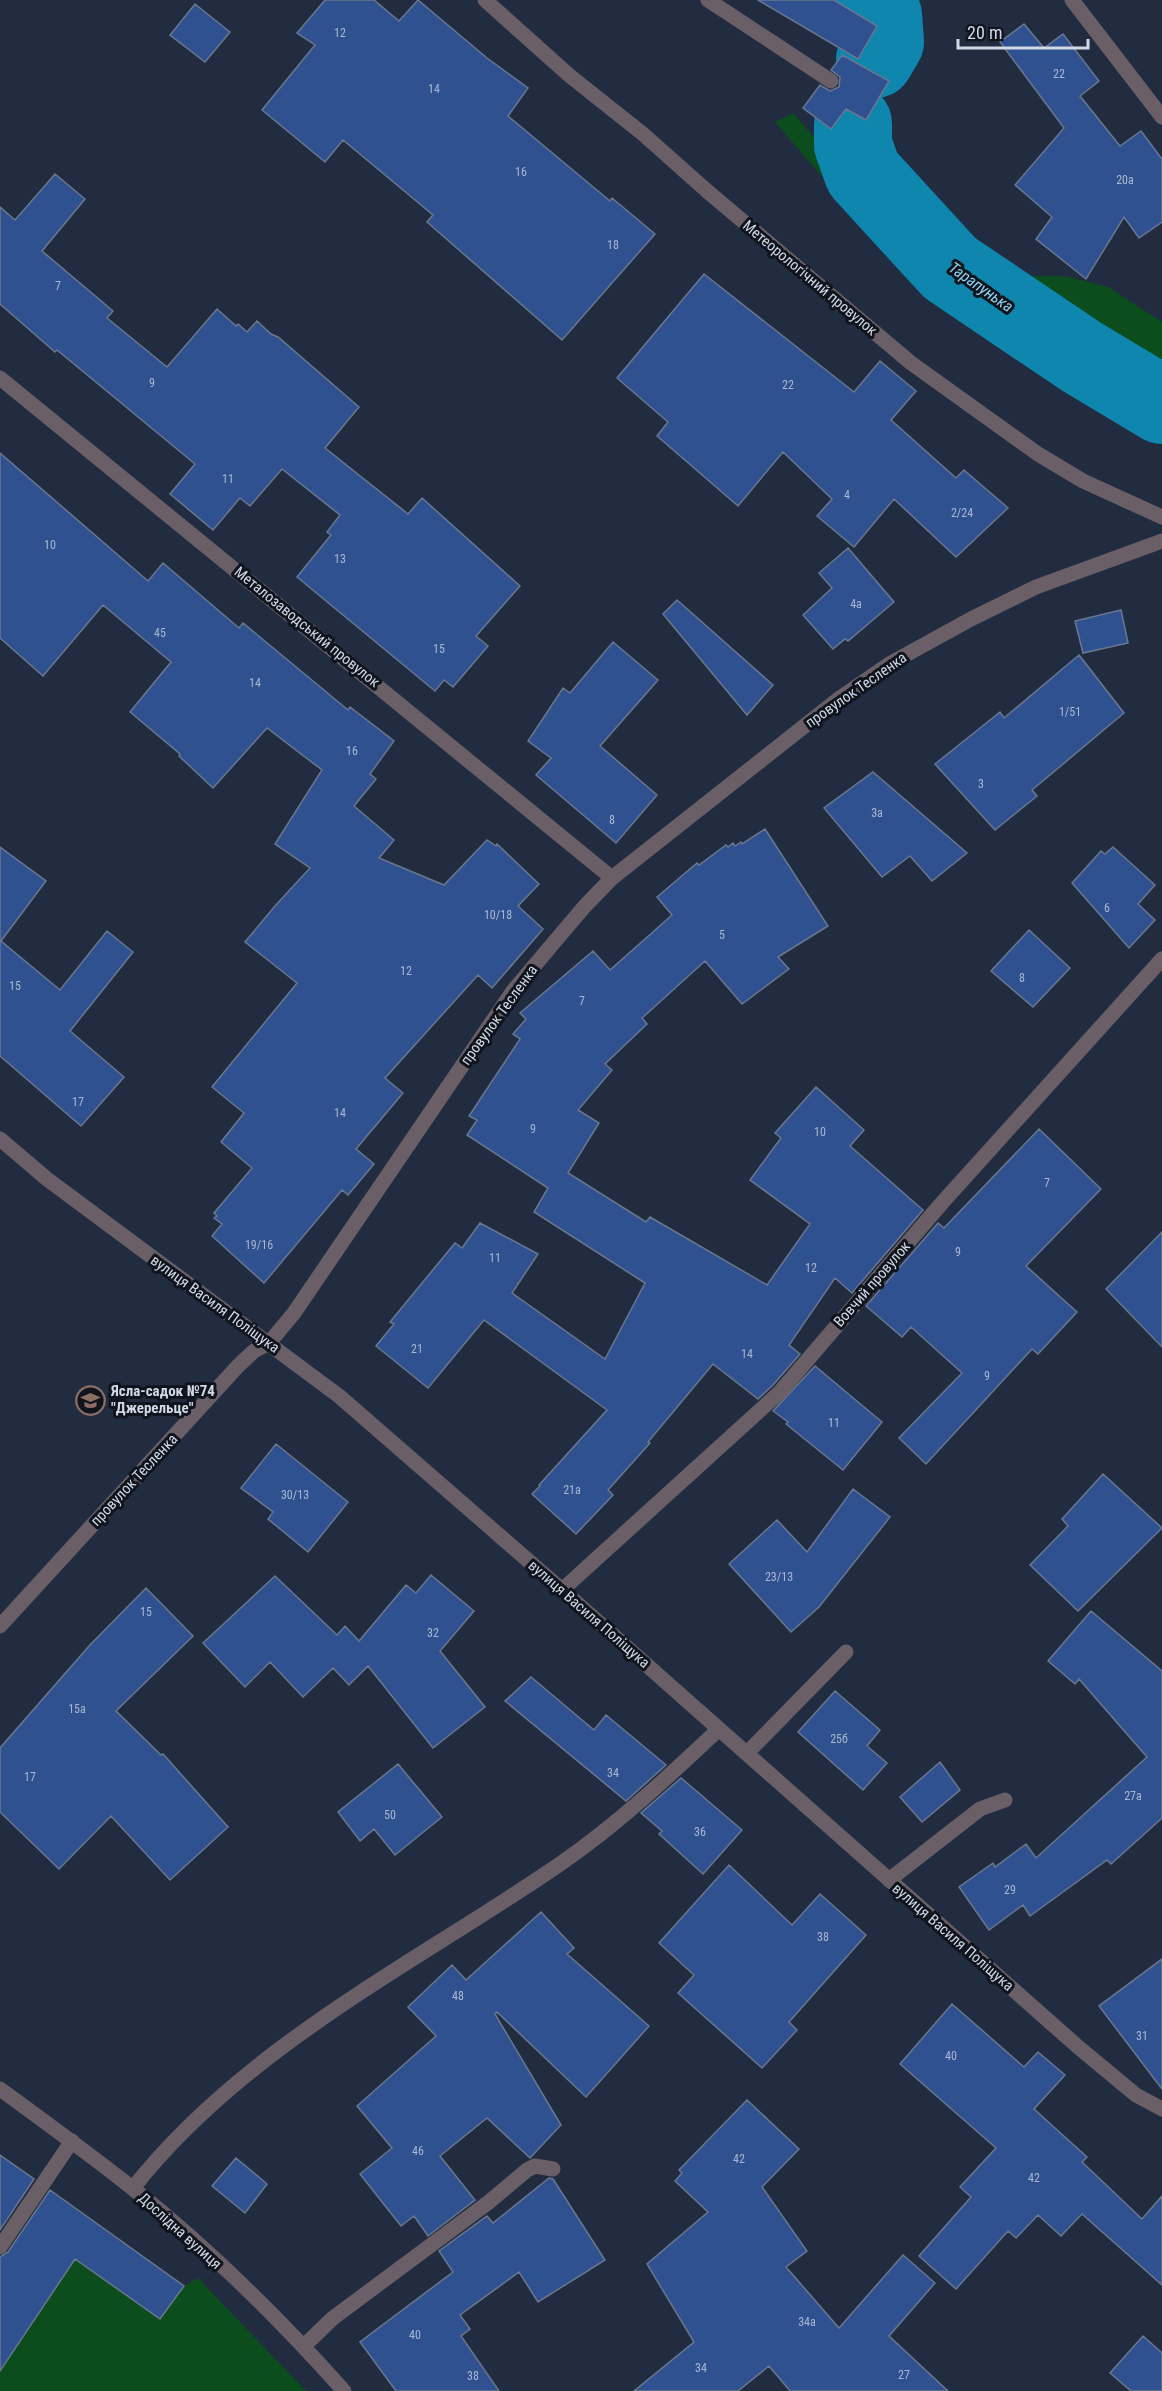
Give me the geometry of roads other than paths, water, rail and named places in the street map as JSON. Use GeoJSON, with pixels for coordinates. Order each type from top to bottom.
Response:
{"type":"FeatureCollection","features":[{"type":"Feature","properties":{"kind":"street","name":"Метеорологічний провулок"},"geometry":{"type":"LineString","coordinates":[[485,0],[570,76],[643,134],[707,192],[911,363],[1038,454],[1083,481],[1162,517]]}},
{"type":"Feature","properties":{"kind":"street"},"geometry":{"type":"LineString","coordinates":[[708,0],[831,81]]}},
{"type":"Feature","properties":{"kind":"street"},"geometry":{"type":"LineString","coordinates":[[1072,0],[1162,117]]}},
{"type":"Feature","properties":{"kind":"street","name":"Металозаводський провулок"},"geometry":{"type":"LineString","coordinates":[[0,378],[612,878]]}},
{"type":"Feature","properties":{"kind":"street","name":"провулок Тесленка"},"geometry":{"type":"LineString","coordinates":[[0,1626],[238,1366],[254,1351],[269,1343],[294,1313],[513,991],[584,907],[612,878],[840,698],[891,663],[971,619],[1036,587],[1162,541]]}},
{"type":"Feature","properties":{"kind":"street","name":"Вовчий провулок"},"geometry":{"type":"LineString","coordinates":[[562,1590],[780,1392],[941,1204],[1162,959]]}},
{"type":"Feature","properties":{"kind":"street","name":"вулиця Василя Поліщука"},"geometry":{"type":"LineString","coordinates":[[0,1139],[47,1179],[127,1240],[339,1396],[1118,2081],[1136,2095],[1162,2109]]}},
{"type":"Feature","properties":{"kind":"street"},"geometry":{"type":"LineString","coordinates":[[747,1753],[846,1652]]}},
{"type":"Feature","properties":{"kind":"street"},"geometry":{"type":"LineString","coordinates":[[133,2188],[176,2137],[246,2074],[359,1993],[560,1864],[648,1795],[719,1729]]}},
{"type":"Feature","properties":{"kind":"street"},"geometry":{"type":"LineString","coordinates":[[889,1880],[980,1809],[1005,1800]]}},
{"type":"Feature","properties":{"kind":"street","name":"Дослідна вулиця"},"geometry":{"type":"LineString","coordinates":[[0,2089],[133,2188],[214,2259],[304,2346],[344,2391]]}},
{"type":"Feature","properties":{"kind":"street"},"geometry":{"type":"LineString","coordinates":[[0,2247],[72,2141]]}},
{"type":"Feature","properties":{"kind":"street"},"geometry":{"type":"LineString","coordinates":[[304,2346],[333,2318],[489,2202],[527,2170],[535,2166],[553,2169]]}},
{"type":"Feature","properties":{"kind":"waterway","name":"Тарапунька"},"geometry":{"type":"LineString","coordinates":[[874,0],[883,15],[885,42],[875,59]]}},
{"type":"Feature","properties":{"kind":"waterway","name":"Тарапунька"},"geometry":{"type":"LineString","coordinates":[[853,123],[853,145],[863,173],[950,268],[1082,357],[1162,405]]}},
{"type":"Feature","properties":{"kind":"place","name":"Ясла-садок №74 \"Джерельце\""},"geometry":{"type":"Point","coordinates":[90,1400]}}]}
